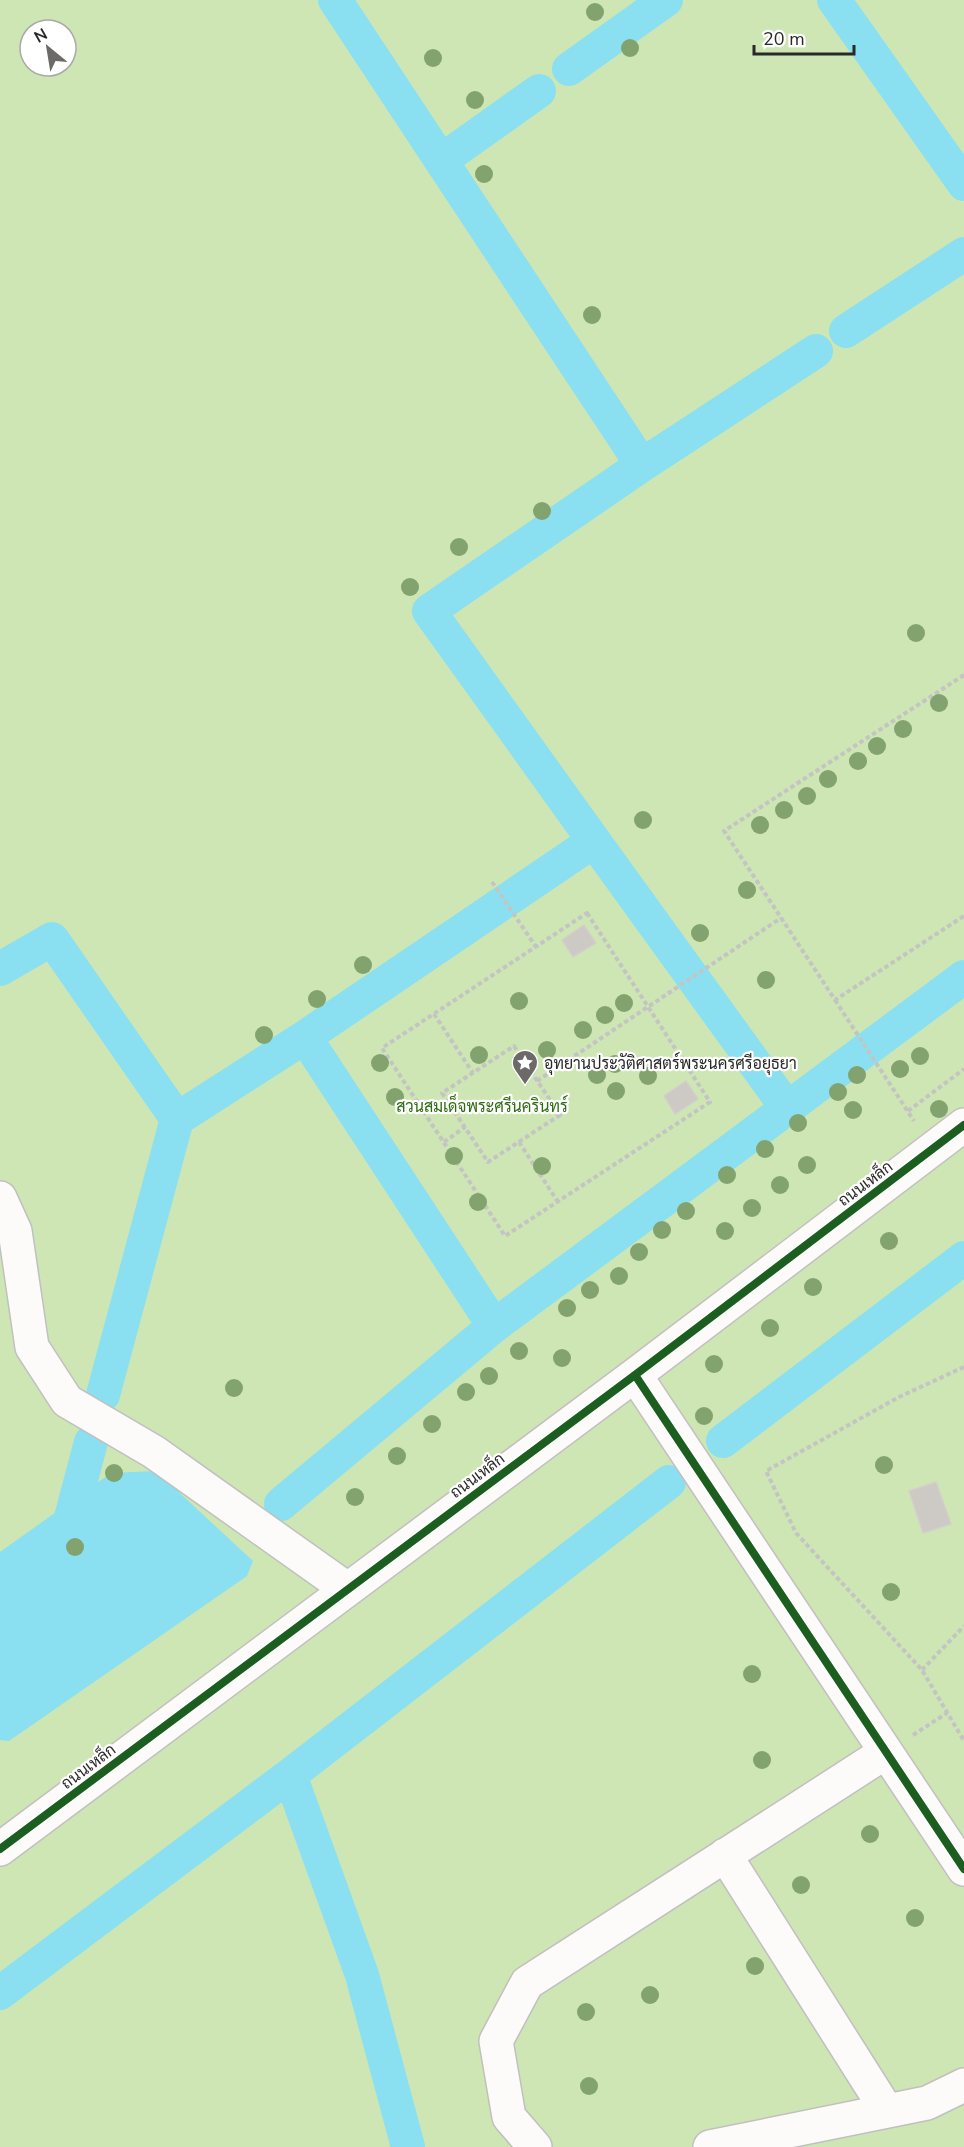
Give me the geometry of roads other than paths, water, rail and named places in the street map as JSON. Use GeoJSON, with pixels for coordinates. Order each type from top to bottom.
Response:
{"type":"FeatureCollection","features":[{"type":"Feature","properties":{"kind":"street","name":"ถนนเหล็ก"},"geometry":{"type":"LineString","coordinates":[[3,1847],[964,1125]]}},
{"type":"Feature","properties":{"kind":"street"},"geometry":{"type":"LineString","coordinates":[[0,1198],[15,1232],[32,1347],[68,1401],[154,1452],[347,1589]]}},
{"type":"Feature","properties":{"kind":"street"},"geometry":{"type":"LineString","coordinates":[[635,1374],[964,1869]]}},
{"type":"Feature","properties":{"kind":"street"},"geometry":{"type":"LineString","coordinates":[[536,2147],[509,2116],[496,2041],[527,1983],[886,1752]]}},
{"type":"Feature","properties":{"kind":"street"},"geometry":{"type":"LineString","coordinates":[[725,1855],[888,2111]]}},
{"type":"Feature","properties":{"kind":"street"},"geometry":{"type":"LineString","coordinates":[[710,2147],[927,2103],[964,2085]]}},
{"type":"Feature","properties":{"kind":"water"},"geometry":{"type":"Polygon","coordinates":[[[156,1471],[253,1561],[247,1576],[9,1741],[0,1740],[0,1552],[111,1473],[156,1471]]]}},
{"type":"Feature","properties":{"kind":"waterway"},"geometry":{"type":"LineString","coordinates":[[335,0],[642,465]]}},
{"type":"Feature","properties":{"kind":"waterway"},"geometry":{"type":"LineString","coordinates":[[569,69],[666,0]]}},
{"type":"Feature","properties":{"kind":"waterway"},"geometry":{"type":"LineString","coordinates":[[834,0],[964,184]]}},
{"type":"Feature","properties":{"kind":"waterway"},"geometry":{"type":"LineString","coordinates":[[442,160],[539,91]]}},
{"type":"Feature","properties":{"kind":"waterway"},"geometry":{"type":"LineString","coordinates":[[846,331],[964,254]]}},
{"type":"Feature","properties":{"kind":"waterway"},"geometry":{"type":"LineString","coordinates":[[0,969],[52,939],[177,1119],[305,1037],[594,841],[429,611],[642,465],[816,351]]}},
{"type":"Feature","properties":{"kind":"waterway"},"geometry":{"type":"LineString","coordinates":[[594,841],[787,1108]]}},
{"type":"Feature","properties":{"kind":"waterway"},"geometry":{"type":"LineString","coordinates":[[281,1504],[494,1326],[964,977]]}},
{"type":"Feature","properties":{"kind":"waterway"},"geometry":{"type":"LineString","coordinates":[[305,1037],[494,1326]]}},
{"type":"Feature","properties":{"kind":"waterway"},"geometry":{"type":"LineString","coordinates":[[103,1395],[177,1119]]}},
{"type":"Feature","properties":{"kind":"waterway"},"geometry":{"type":"LineString","coordinates":[[723,1441],[964,1258]]}},
{"type":"Feature","properties":{"kind":"waterway"},"geometry":{"type":"LineString","coordinates":[[64,1544],[91,1442]]}},
{"type":"Feature","properties":{"kind":"waterway"},"geometry":{"type":"LineString","coordinates":[[0,1993],[290,1775],[669,1482]]}},
{"type":"Feature","properties":{"kind":"waterway"},"geometry":{"type":"LineString","coordinates":[[290,1775],[362,1975],[408,2147]]}},
{"type":"Feature","properties":{"kind":"place","name":"อุทยานประวัติศาสตร์พระนครศรีอยุธยา"},"geometry":{"type":"Point","coordinates":[525,1086]}},
{"type":"Feature","properties":{"kind":"park label","name":"สวนสมเด็จพระศรีนครินทร์"},"geometry":{"type":"Point","coordinates":[482,1106]}}]}
